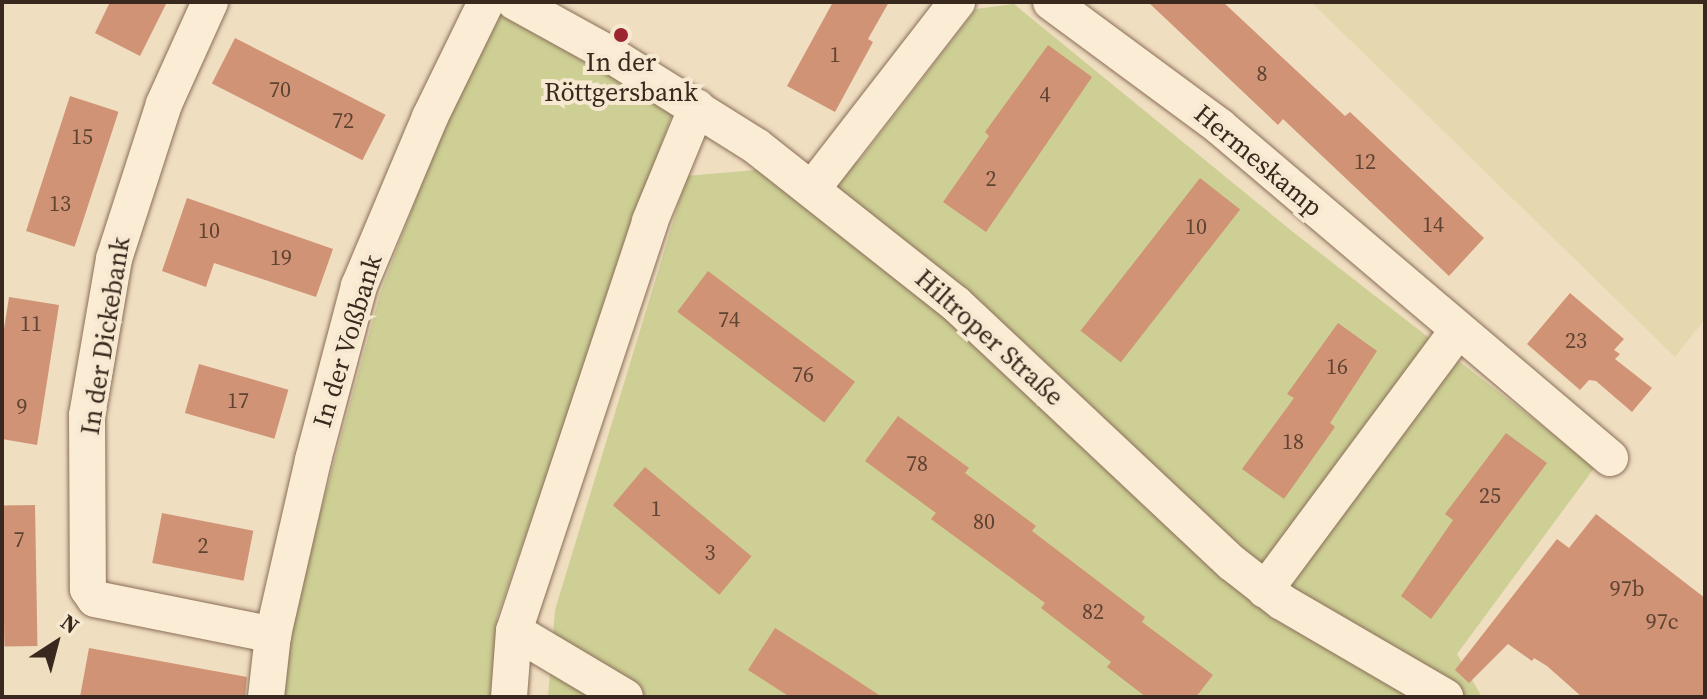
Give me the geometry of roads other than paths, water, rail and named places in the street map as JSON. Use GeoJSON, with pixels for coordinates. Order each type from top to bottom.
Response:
{"type":"FeatureCollection","features":[{"type":"Feature","properties":{"kind":"street","name":"In der Dickebank"},"geometry":{"type":"LineString","coordinates":[[210,2],[164,104],[114,259],[87,415],[88,589],[95,599],[273,635]]}},
{"type":"Feature","properties":{"kind":"street","name":"In der Voßbank"},"geometry":{"type":"LineString","coordinates":[[266,697],[273,635],[313,460],[359,286],[430,117],[486,2]]}},
{"type":"Feature","properties":{"kind":"street","name":"Hiltroper Straße"},"geometry":{"type":"LineString","coordinates":[[515,2],[697,107],[812,189],[956,304],[1180,517],[1265,590],[1445,697]]}},
{"type":"Feature","properties":{"kind":"street"},"geometry":{"type":"LineString","coordinates":[[812,189],[957,2]]}},
{"type":"Feature","properties":{"kind":"street","name":"Hermeskamp"},"geometry":{"type":"LineString","coordinates":[[1051,2],[1219,126],[1610,458]]}},
{"type":"Feature","properties":{"kind":"street"},"geometry":{"type":"LineString","coordinates":[[509,697],[514,631],[650,221],[697,107]]}},
{"type":"Feature","properties":{"kind":"street"},"geometry":{"type":"LineString","coordinates":[[1265,590],[1457,331]]}},
{"type":"Feature","properties":{"kind":"street"},"geometry":{"type":"LineString","coordinates":[[514,631],[625,697]]}},
{"type":"Feature","properties":{"kind":"place","name":"In der Röttgersbank"},"geometry":{"type":"Point","coordinates":[621,35]}}]}
